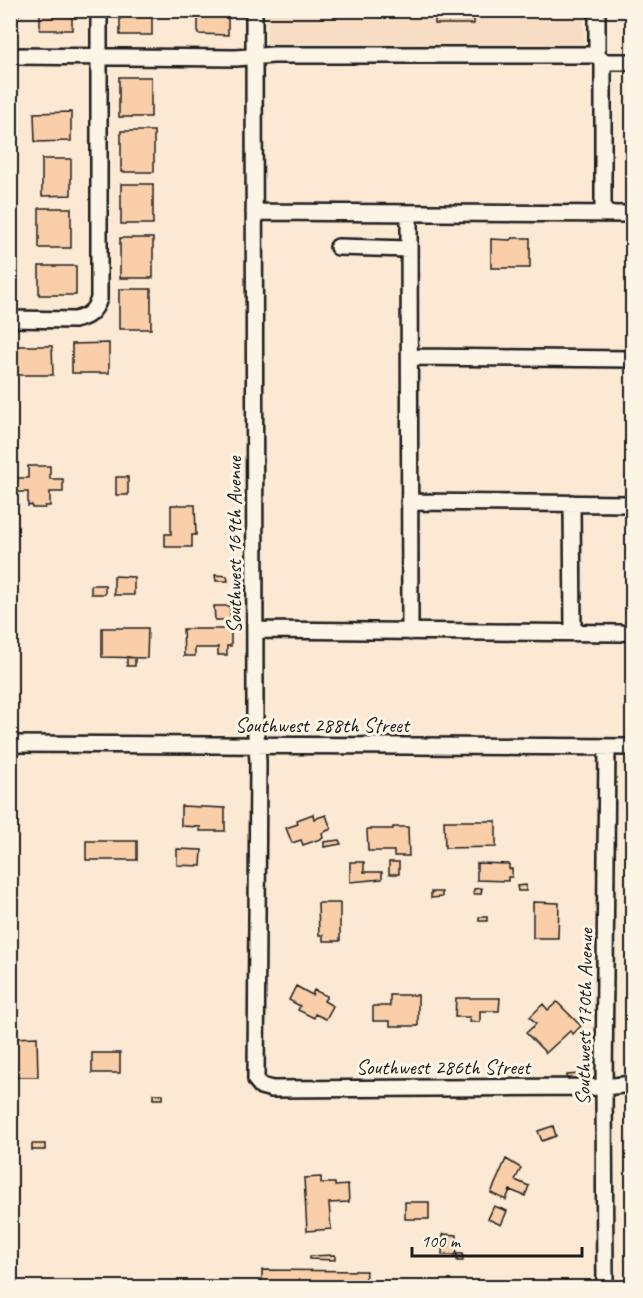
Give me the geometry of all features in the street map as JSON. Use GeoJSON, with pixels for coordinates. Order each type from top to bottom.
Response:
{"type":"FeatureCollection","features":[{"type":"Feature","properties":{"kind":"street"},"geometry":{"type":"LineString","coordinates":[[10,319],[74,320],[84,318],[96,307],[99,299],[99,10]]}},
{"type":"Feature","properties":{"kind":"street","name":"Southwest 169th Avenue"},"geometry":{"type":"LineString","coordinates":[[254,10],[256,1080]]}},
{"type":"Feature","properties":{"kind":"street"},"geometry":{"type":"LineString","coordinates":[[597,10],[603,214]]}},
{"type":"Feature","properties":{"kind":"street"},"geometry":{"type":"LineString","coordinates":[[10,56],[600,58],[633,62]]}},
{"type":"Feature","properties":{"kind":"street"},"geometry":{"type":"LineString","coordinates":[[254,212],[633,214]]}},
{"type":"Feature","properties":{"kind":"street"},"geometry":{"type":"LineString","coordinates":[[409,213],[410,632]]}},
{"type":"Feature","properties":{"kind":"street"},"geometry":{"type":"LineString","coordinates":[[338,247],[409,249]]}},
{"type":"Feature","properties":{"kind":"street"},"geometry":{"type":"LineString","coordinates":[[410,357],[633,359]]}},
{"type":"Feature","properties":{"kind":"street"},"geometry":{"type":"LineString","coordinates":[[409,502],[633,504]]}},
{"type":"Feature","properties":{"kind":"street"},"geometry":{"type":"LineString","coordinates":[[572,503],[573,632]]}},
{"type":"Feature","properties":{"kind":"street"},"geometry":{"type":"LineString","coordinates":[[255,630],[621,633]]}},
{"type":"Feature","properties":{"kind":"street","name":"Southwest 288th Street"},"geometry":{"type":"LineString","coordinates":[[10,744],[633,747]]}},
{"type":"Feature","properties":{"kind":"street","name":"Southwest 170th Avenue"},"geometry":{"type":"LineString","coordinates":[[605,1287],[607,747]]}},
{"type":"Feature","properties":{"kind":"street","name":"Southwest 286th Street"},"geometry":{"type":"LineString","coordinates":[[256,1080],[261,1086],[272,1089],[604,1088],[633,1084]]}},
{"type":"Feature","properties":{"kind":"shaded area"},"geometry":{"type":"Polygon","coordinates":[[[267,11],[584,11],[584,46],[267,44],[267,11]]]}},
{"type":"Feature","properties":{"kind":"building"},"geometry":{"type":"Polygon","coordinates":[[[10,10],[19,10],[19,15],[10,15],[10,10]]]}},
{"type":"Feature","properties":{"kind":"building"},"geometry":{"type":"Polygon","coordinates":[[[40,10],[72,10],[72,30],[40,30],[40,10]]]}},
{"type":"Feature","properties":{"kind":"building"},"geometry":{"type":"Polygon","coordinates":[[[120,10],[152,10],[152,35],[120,35],[120,10]]]}},
{"type":"Feature","properties":{"kind":"building"},"geometry":{"type":"Polygon","coordinates":[[[198,10],[228,10],[228,35],[198,34],[198,10]]]}},
{"type":"Feature","properties":{"kind":"building"},"geometry":{"type":"Polygon","coordinates":[[[435,10],[474,10],[474,24],[435,24],[435,10]]]}},
{"type":"Feature","properties":{"kind":"building"},"geometry":{"type":"Polygon","coordinates":[[[119,77],[151,77],[151,117],[119,117],[119,77]]]}},
{"type":"Feature","properties":{"kind":"building"},"geometry":{"type":"Polygon","coordinates":[[[71,112],[71,141],[35,142],[34,113],[71,112]]]}},
{"type":"Feature","properties":{"kind":"building"},"geometry":{"type":"Polygon","coordinates":[[[121,131],[154,131],[154,172],[121,172],[121,131]]]}},
{"type":"Feature","properties":{"kind":"building"},"geometry":{"type":"Polygon","coordinates":[[[42,159],[71,159],[71,195],[42,196],[42,159]]]}},
{"type":"Feature","properties":{"kind":"building"},"geometry":{"type":"Polygon","coordinates":[[[121,184],[153,184],[153,224],[121,224],[121,184]]]}},
{"type":"Feature","properties":{"kind":"building"},"geometry":{"type":"Polygon","coordinates":[[[39,208],[71,208],[71,248],[39,248],[39,208]]]}},
{"type":"Feature","properties":{"kind":"building"},"geometry":{"type":"Polygon","coordinates":[[[120,238],[153,238],[153,278],[120,278],[120,238]]]}},
{"type":"Feature","properties":{"kind":"building"},"geometry":{"type":"Polygon","coordinates":[[[530,238],[530,268],[491,268],[491,239],[510,240],[530,238]]]}},
{"type":"Feature","properties":{"kind":"building"},"geometry":{"type":"Polygon","coordinates":[[[39,266],[76,266],[76,295],[39,295],[39,266]]]}},
{"type":"Feature","properties":{"kind":"building"},"geometry":{"type":"Polygon","coordinates":[[[119,289],[151,289],[151,329],[119,329],[119,289]]]}},
{"type":"Feature","properties":{"kind":"building"},"geometry":{"type":"Polygon","coordinates":[[[109,343],[109,373],[72,373],[72,344],[109,343]]]}},
{"type":"Feature","properties":{"kind":"building"},"geometry":{"type":"Polygon","coordinates":[[[16,346],[52,346],[53,375],[16,375],[16,346]]]}},
{"type":"Feature","properties":{"kind":"building"},"geometry":{"type":"Polygon","coordinates":[[[28,466],[50,466],[50,479],[63,479],[63,492],[50,492],[50,506],[32,508],[32,505],[28,506],[28,492],[16,492],[16,478],[28,478],[28,466]]]}},
{"type":"Feature","properties":{"kind":"building"},"geometry":{"type":"Polygon","coordinates":[[[116,477],[128,477],[128,495],[116,495],[116,477]]]}},
{"type":"Feature","properties":{"kind":"building"},"geometry":{"type":"Polygon","coordinates":[[[171,505],[195,505],[196,535],[192,535],[192,547],[165,547],[165,534],[171,534],[171,505]]]}},
{"type":"Feature","properties":{"kind":"building"},"geometry":{"type":"Polygon","coordinates":[[[215,575],[227,576],[228,581],[216,581],[215,575]]]}},
{"type":"Feature","properties":{"kind":"building"},"geometry":{"type":"Polygon","coordinates":[[[114,576],[134,577],[134,595],[114,595],[114,576]]]}},
{"type":"Feature","properties":{"kind":"building"},"geometry":{"type":"Polygon","coordinates":[[[91,585],[105,585],[105,594],[91,594],[91,585]]]}},
{"type":"Feature","properties":{"kind":"building"},"geometry":{"type":"Polygon","coordinates":[[[214,606],[230,606],[230,620],[215,620],[214,606]]]}},
{"type":"Feature","properties":{"kind":"building"},"geometry":{"type":"Polygon","coordinates":[[[102,628],[148,628],[147,658],[102,657],[102,628]]]}},
{"type":"Feature","properties":{"kind":"building"},"geometry":{"type":"Polygon","coordinates":[[[183,629],[231,629],[231,646],[227,646],[227,655],[218,655],[218,647],[195,648],[195,656],[184,656],[183,629]]]}},
{"type":"Feature","properties":{"kind":"building"},"geometry":{"type":"Polygon","coordinates":[[[127,657],[135,658],[135,666],[127,666],[127,657]]]}},
{"type":"Feature","properties":{"kind":"building"},"geometry":{"type":"Polygon","coordinates":[[[181,806],[225,808],[225,831],[200,831],[200,827],[181,826],[181,806]]]}},
{"type":"Feature","properties":{"kind":"building"},"geometry":{"type":"Polygon","coordinates":[[[313,814],[314,819],[326,815],[331,829],[322,833],[323,838],[303,845],[301,840],[292,843],[286,828],[298,824],[297,820],[313,814]]]}},
{"type":"Feature","properties":{"kind":"building"},"geometry":{"type":"Polygon","coordinates":[[[444,821],[496,821],[496,847],[445,848],[444,821]]]}},
{"type":"Feature","properties":{"kind":"building"},"geometry":{"type":"Polygon","coordinates":[[[393,827],[408,827],[409,856],[394,856],[394,851],[368,851],[367,829],[393,829],[393,827]]]}},
{"type":"Feature","properties":{"kind":"building"},"geometry":{"type":"Polygon","coordinates":[[[339,840],[341,844],[324,847],[324,842],[339,840]]]}},
{"type":"Feature","properties":{"kind":"building"},"geometry":{"type":"Polygon","coordinates":[[[86,841],[137,841],[137,860],[86,860],[86,841]]]}},
{"type":"Feature","properties":{"kind":"building"},"geometry":{"type":"Polygon","coordinates":[[[177,849],[202,850],[201,866],[177,865],[177,849]]]}},
{"type":"Feature","properties":{"kind":"building"},"geometry":{"type":"Polygon","coordinates":[[[350,862],[364,862],[364,872],[382,872],[382,879],[350,882],[350,862]]]}},
{"type":"Feature","properties":{"kind":"building"},"geometry":{"type":"Polygon","coordinates":[[[389,862],[399,862],[399,874],[389,874],[389,862]]]}},
{"type":"Feature","properties":{"kind":"building"},"geometry":{"type":"Polygon","coordinates":[[[477,863],[509,864],[512,877],[508,877],[508,881],[477,880],[477,863]]]}},
{"type":"Feature","properties":{"kind":"building"},"geometry":{"type":"Polygon","coordinates":[[[526,885],[526,891],[518,891],[517,886],[526,885]]]}},
{"type":"Feature","properties":{"kind":"building"},"geometry":{"type":"Polygon","coordinates":[[[482,888],[481,894],[473,894],[474,889],[482,888]]]}},
{"type":"Feature","properties":{"kind":"building"},"geometry":{"type":"Polygon","coordinates":[[[431,892],[442,892],[442,897],[431,898],[431,892]]]}},
{"type":"Feature","properties":{"kind":"building"},"geometry":{"type":"Polygon","coordinates":[[[533,902],[559,903],[558,938],[533,938],[533,902]]]}},
{"type":"Feature","properties":{"kind":"building"},"geometry":{"type":"Polygon","coordinates":[[[318,903],[340,903],[340,941],[323,941],[323,935],[319,935],[318,903]]]}},
{"type":"Feature","properties":{"kind":"building"},"geometry":{"type":"Polygon","coordinates":[[[479,917],[487,917],[487,921],[479,921],[479,917]]]}},
{"type":"Feature","properties":{"kind":"building"},"geometry":{"type":"Polygon","coordinates":[[[296,986],[312,995],[314,990],[327,996],[324,1001],[333,1006],[326,1019],[315,1014],[314,1018],[298,1010],[300,1006],[289,1000],[296,986]]]}},
{"type":"Feature","properties":{"kind":"building"},"geometry":{"type":"Polygon","coordinates":[[[390,995],[418,995],[418,1026],[390,1026],[390,1021],[373,1021],[373,1006],[390,1006],[390,995]]]}},
{"type":"Feature","properties":{"kind":"building"},"geometry":{"type":"Polygon","coordinates":[[[456,998],[500,998],[499,1011],[480,1011],[480,1022],[470,1022],[470,1017],[455,1017],[456,998]]]}},
{"type":"Feature","properties":{"kind":"building"},"geometry":{"type":"Polygon","coordinates":[[[557,1002],[581,1026],[573,1034],[570,1031],[546,1053],[526,1033],[536,1024],[530,1017],[543,1004],[548,1010],[557,1002]]]}},
{"type":"Feature","properties":{"kind":"building"},"geometry":{"type":"Polygon","coordinates":[[[37,1037],[38,1077],[15,1077],[14,1038],[37,1037]]]}},
{"type":"Feature","properties":{"kind":"building"},"geometry":{"type":"Polygon","coordinates":[[[92,1053],[120,1053],[120,1073],[92,1073],[92,1053]]]}},
{"type":"Feature","properties":{"kind":"building"},"geometry":{"type":"Polygon","coordinates":[[[580,1074],[580,1083],[567,1083],[567,1075],[580,1074]]]}},
{"type":"Feature","properties":{"kind":"building"},"geometry":{"type":"Polygon","coordinates":[[[153,1094],[163,1094],[163,1099],[153,1099],[153,1094]]]}},
{"type":"Feature","properties":{"kind":"building"},"geometry":{"type":"Polygon","coordinates":[[[553,1126],[556,1136],[542,1141],[538,1131],[553,1126]]]}},
{"type":"Feature","properties":{"kind":"building"},"geometry":{"type":"Polygon","coordinates":[[[32,1144],[45,1144],[45,1150],[32,1150],[32,1144]]]}},
{"type":"Feature","properties":{"kind":"building"},"geometry":{"type":"Polygon","coordinates":[[[506,1159],[521,1168],[515,1180],[529,1186],[525,1196],[510,1190],[506,1200],[491,1193],[506,1159]]]}},
{"type":"Feature","properties":{"kind":"building"},"geometry":{"type":"Polygon","coordinates":[[[321,1177],[321,1183],[335,1183],[335,1186],[348,1185],[349,1202],[329,1203],[331,1229],[307,1231],[304,1178],[321,1177]]]}},
{"type":"Feature","properties":{"kind":"building"},"geometry":{"type":"Polygon","coordinates":[[[405,1202],[429,1202],[429,1219],[405,1219],[405,1202]]]}},
{"type":"Feature","properties":{"kind":"building"},"geometry":{"type":"Polygon","coordinates":[[[494,1206],[507,1211],[501,1225],[488,1219],[494,1206]]]}},
{"type":"Feature","properties":{"kind":"building"},"geometry":{"type":"Polygon","coordinates":[[[443,1234],[457,1235],[456,1255],[442,1255],[443,1234]]]}},
{"type":"Feature","properties":{"kind":"building"},"geometry":{"type":"Polygon","coordinates":[[[457,1254],[463,1254],[463,1261],[457,1261],[457,1254]]]}},
{"type":"Feature","properties":{"kind":"building"},"geometry":{"type":"Polygon","coordinates":[[[335,1255],[335,1260],[310,1259],[310,1256],[335,1255]]]}},
{"type":"Feature","properties":{"kind":"building"},"geometry":{"type":"Polygon","coordinates":[[[262,1270],[366,1271],[365,1288],[262,1288],[262,1270]]]}}]}
